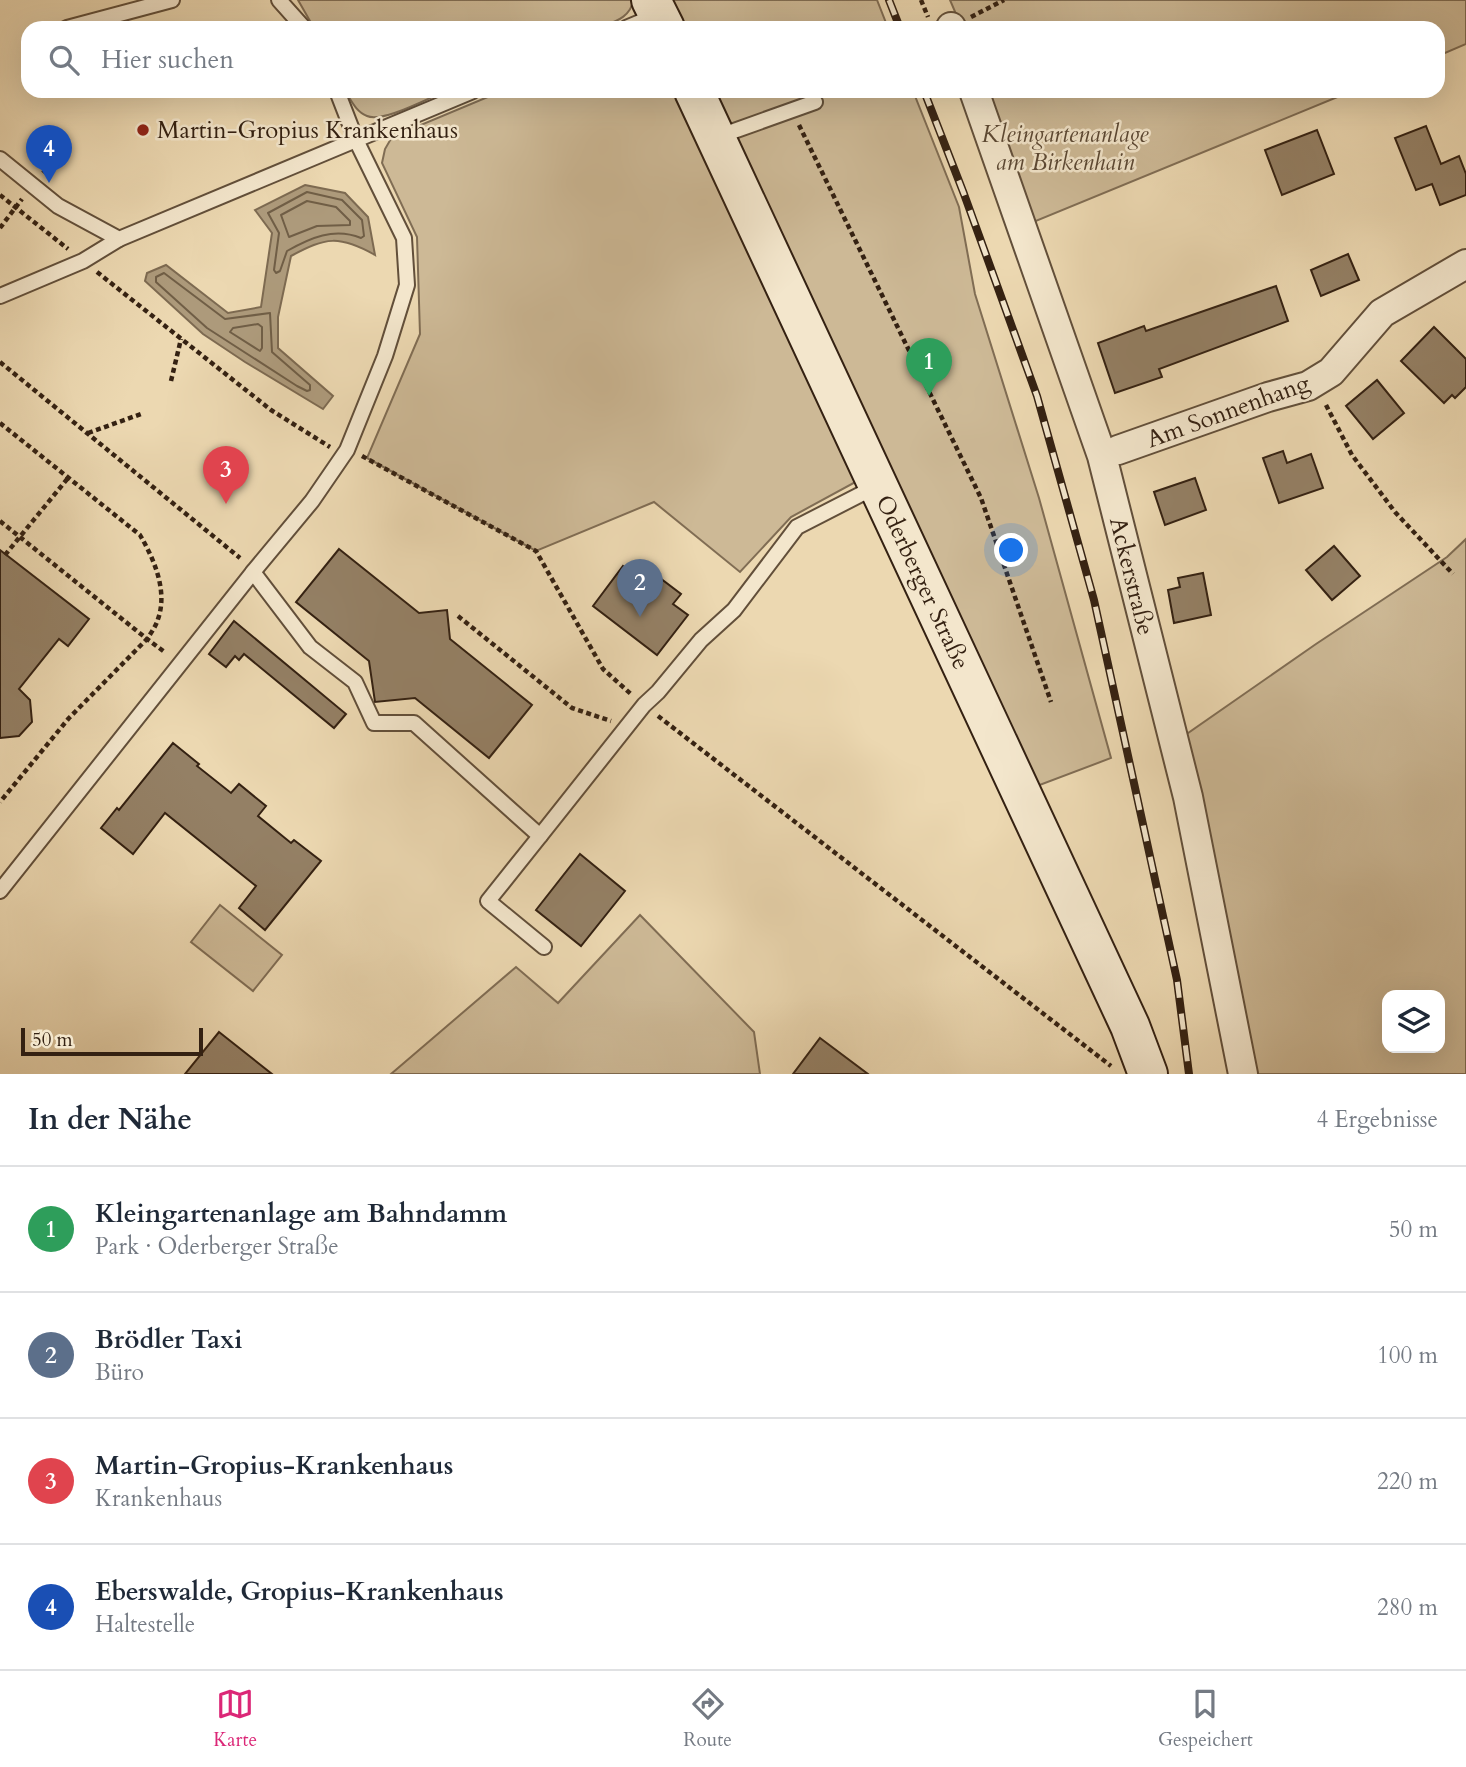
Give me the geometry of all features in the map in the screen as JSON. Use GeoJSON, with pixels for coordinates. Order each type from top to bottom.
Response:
{"type":"FeatureCollection","features":[{"type":"Feature","properties":{"kind":"main road","name":"Oderberger Straße"},"geometry":{"type":"LineString","coordinates":[[697,98],[1130,1026],[1130,1071]]}},
{"type":"Feature","properties":{"kind":"street","name":"Ackerstraße"},"geometry":{"type":"LineString","coordinates":[[976,98],[1102,456],[1188,797],[1243,1074]]}},
{"type":"Feature","properties":{"kind":"street","name":"Am Sonnenhang"},"geometry":{"type":"LineString","coordinates":[[1118,450],[1268,397],[1308,386],[1331,372],[1382,313],[1466,264]]}},
{"type":"Feature","properties":{"kind":"lane"},"geometry":{"type":"LineString","coordinates":[[93,21],[172,0]]}},
{"type":"Feature","properties":{"kind":"lane"},"geometry":{"type":"LineString","coordinates":[[279,0],[298,21]]}},
{"type":"Feature","properties":{"kind":"lane"},"geometry":{"type":"LineString","coordinates":[[0,891],[253,572],[313,501],[347,450],[385,356],[407,285],[404,238],[356,140],[340,98]]}},
{"type":"Feature","properties":{"kind":"lane"},"geometry":{"type":"LineString","coordinates":[[0,296],[83,261],[119,239],[456,98]]}},
{"type":"Feature","properties":{"kind":"lane"},"geometry":{"type":"LineString","coordinates":[[716,138],[815,102]]}},
{"type":"Feature","properties":{"kind":"lane"},"geometry":{"type":"LineString","coordinates":[[0,159],[58,206],[119,239]]}},
{"type":"Feature","properties":{"kind":"lane"},"geometry":{"type":"LineString","coordinates":[[544,947],[488,901],[626,726],[701,640],[734,610],[797,527],[878,485]]}},
{"type":"Feature","properties":{"kind":"lane"},"geometry":{"type":"LineString","coordinates":[[253,572],[310,646],[355,682],[374,723],[414,723],[540,836]]}},
{"type":"Feature","properties":{"kind":"path"},"geometry":{"type":"LineString","coordinates":[[964,21],[1004,0]]}},
{"type":"Feature","properties":{"kind":"path"},"geometry":{"type":"LineString","coordinates":[[792,111],[981,498],[1051,702]]}},
{"type":"Feature","properties":{"kind":"path"},"geometry":{"type":"LineString","coordinates":[[1,197],[271,410],[331,447],[367,458],[537,551],[603,669],[644,705],[1130,1071]]}},
{"type":"Feature","properties":{"kind":"path"},"geometry":{"type":"LineString","coordinates":[[171,381],[181,339]]}},
{"type":"Feature","properties":{"kind":"path"},"geometry":{"type":"LineString","coordinates":[[0,362],[233,550],[253,572]]}},
{"type":"Feature","properties":{"kind":"path"},"geometry":{"type":"LineString","coordinates":[[1314,382],[1352,455],[1395,512],[1453,574]]}},
{"type":"Feature","properties":{"kind":"path"},"geometry":{"type":"LineString","coordinates":[[88,433],[141,414]]}},
{"type":"Feature","properties":{"kind":"path"},"geometry":{"type":"LineString","coordinates":[[0,423],[140,536],[159,577],[160,599],[159,618],[147,639],[69,718],[0,802]]}},
{"type":"Feature","properties":{"kind":"path"},"geometry":{"type":"LineString","coordinates":[[5,555],[68,478]]}},
{"type":"Feature","properties":{"kind":"path"},"geometry":{"type":"LineString","coordinates":[[0,520],[181,664]]}},
{"type":"Feature","properties":{"kind":"path"},"geometry":{"type":"LineString","coordinates":[[458,616],[572,708],[626,726]]}},
{"type":"Feature","properties":{"kind":"green space"},"geometry":{"type":"Polygon","coordinates":[[[298,0],[633,0],[629,11],[615,21],[310,21],[298,0]]]}},
{"type":"Feature","properties":{"kind":"green space"},"geometry":{"type":"Polygon","coordinates":[[[671,0],[877,0],[885,21],[676,21],[671,0]]]}},
{"type":"Feature","properties":{"kind":"green space"},"geometry":{"type":"Polygon","coordinates":[[[950,0],[1466,0],[1466,44],[1445,53],[1445,21],[959,21],[950,0]]]}},
{"type":"Feature","properties":{"kind":"green space"},"geometry":{"type":"Polygon","coordinates":[[[350,98],[430,98],[394,113],[374,117],[360,112],[350,98]]]}},
{"type":"Feature","properties":{"kind":"green space"},"geometry":{"type":"Polygon","coordinates":[[[485,98],[685,98],[861,479],[791,517],[740,572],[654,502],[536,551],[367,458],[420,334],[417,237],[382,163],[385,149],[392,137],[485,98]]]}},
{"type":"Feature","properties":{"kind":"green space"},"geometry":{"type":"Polygon","coordinates":[[[709,98],[916,98],[959,207],[975,294],[1039,498],[1111,758],[1037,786],[709,98]]]}},
{"type":"Feature","properties":{"kind":"green space","name":"Kleingartenanlage am Birkenhain"},"geometry":{"type":"Polygon","coordinates":[[[986,98],[1335,98],[1031,223],[986,98]]]}},
{"type":"Feature","properties":{"kind":"green space"},"geometry":{"type":"Polygon","coordinates":[[[1466,539],[1466,1074],[1251,1074],[1181,738],[1447,557],[1466,539]]]}},
{"type":"Feature","properties":{"kind":"green space"},"geometry":{"type":"Polygon","coordinates":[[[220,905],[282,955],[253,991],[191,942],[220,905]]]}},
{"type":"Feature","properties":{"kind":"green space"},"geometry":{"type":"Polygon","coordinates":[[[640,915],[754,1032],[760,1074],[391,1074],[516,967],[558,1003],[640,915]]]}},
{"type":"Feature","properties":{"kind":"water"},"geometry":{"type":"Polygon","coordinates":[[[305,185],[345,193],[368,217],[375,255],[352,244],[333,241],[314,245],[291,256],[278,317],[278,348],[333,396],[323,409],[203,334],[145,281],[147,273],[166,265],[228,313],[261,307],[272,233],[255,210],[305,185]]]}},
{"type":"Feature","properties":{"kind":"building"},"geometry":{"type":"Polygon","coordinates":[[[1426,126],[1441,164],[1459,156],[1466,174],[1466,195],[1440,205],[1432,184],[1416,190],[1395,138],[1426,126]]]}},
{"type":"Feature","properties":{"kind":"building"},"geometry":{"type":"Polygon","coordinates":[[[1317,130],[1334,174],[1282,195],[1265,150],[1317,130]]]}},
{"type":"Feature","properties":{"kind":"building"},"geometry":{"type":"Polygon","coordinates":[[[1348,254],[1359,280],[1321,296],[1311,270],[1348,254]]]}},
{"type":"Feature","properties":{"kind":"building"},"geometry":{"type":"Polygon","coordinates":[[[1276,286],[1288,321],[1159,369],[1162,377],[1115,393],[1098,343],[1144,326],[1146,331],[1276,286]]]}},
{"type":"Feature","properties":{"kind":"building"},"geometry":{"type":"Polygon","coordinates":[[[1434,327],[1466,359],[1466,387],[1455,398],[1452,395],[1444,403],[1401,361],[1434,327]]]}},
{"type":"Feature","properties":{"kind":"building"},"geometry":{"type":"Polygon","coordinates":[[[1377,380],[1404,413],[1373,439],[1346,406],[1377,380]]]}},
{"type":"Feature","properties":{"kind":"building"},"geometry":{"type":"Polygon","coordinates":[[[1283,451],[1287,463],[1311,454],[1323,488],[1279,503],[1263,458],[1283,451]]]}},
{"type":"Feature","properties":{"kind":"building"},"geometry":{"type":"Polygon","coordinates":[[[1195,478],[1206,510],[1165,525],[1154,492],[1195,478]]]}},
{"type":"Feature","properties":{"kind":"building"},"geometry":{"type":"Polygon","coordinates":[[[1334,546],[1360,576],[1332,600],[1306,570],[1334,546]]]}},
{"type":"Feature","properties":{"kind":"building"},"geometry":{"type":"Polygon","coordinates":[[[339,549],[419,613],[447,610],[450,639],[532,705],[489,758],[415,698],[375,702],[369,661],[296,602],[339,549]]]}},
{"type":"Feature","properties":{"kind":"building"},"geometry":{"type":"Polygon","coordinates":[[[0,550],[89,619],[68,646],[59,639],[19,689],[30,700],[32,722],[19,736],[0,738],[0,550]]]}},
{"type":"Feature","properties":{"kind":"building"},"geometry":{"type":"Polygon","coordinates":[[[623,566],[641,580],[648,569],[681,594],[673,604],[688,615],[657,655],[593,606],[623,566]]]}},
{"type":"Feature","properties":{"kind":"building"},"geometry":{"type":"Polygon","coordinates":[[[1203,573],[1211,615],[1174,623],[1168,590],[1180,587],[1178,578],[1203,573]]]}},
{"type":"Feature","properties":{"kind":"building"},"geometry":{"type":"Polygon","coordinates":[[[234,621],[346,714],[334,728],[244,654],[239,660],[235,656],[226,667],[209,654],[234,621]]]}},
{"type":"Feature","properties":{"kind":"building"},"geometry":{"type":"Polygon","coordinates":[[[173,743],[231,793],[239,784],[266,806],[258,816],[291,843],[294,840],[321,861],[265,930],[239,908],[256,886],[165,813],[133,854],[101,828],[117,808],[119,810],[173,743]]]}},
{"type":"Feature","properties":{"kind":"building"},"geometry":{"type":"Polygon","coordinates":[[[580,854],[625,891],[581,946],[536,910],[580,854]]]}},
{"type":"Feature","properties":{"kind":"building"},"geometry":{"type":"Polygon","coordinates":[[[219,1032],[272,1074],[185,1074],[219,1032]]]}},
{"type":"Feature","properties":{"kind":"building"},"geometry":{"type":"Polygon","coordinates":[[[820,1038],[868,1074],[793,1074],[820,1038]]]}},
{"type":"Feature","properties":{"kind":"railway"},"geometry":{"type":"LineString","coordinates":[[889,0],[897,21]]}},
{"type":"Feature","properties":{"kind":"railway"},"geometry":{"type":"LineString","coordinates":[[927,98],[1037,396],[1094,600],[1177,980],[1189,1074]]}},
{"type":"Feature","properties":{"kind":"place","name":"Martin-Gropius Krankenhaus"},"geometry":{"type":"Point","coordinates":[143,130]}},
{"type":"Feature","properties":{"kind":"place","name":"Eberswalde, Gropius-Krankenhaus"},"geometry":{"type":"Point","coordinates":[49,183]}},
{"type":"Feature","properties":{"kind":"place","name":"Kleingartenanlage am Bahndamm"},"geometry":{"type":"Point","coordinates":[929,396]}},
{"type":"Feature","properties":{"kind":"place","name":"Martin-Gropius-Krankenhaus"},"geometry":{"type":"Point","coordinates":[226,504]}},
{"type":"Feature","properties":{"kind":"place","name":"Brödler Taxi"},"geometry":{"type":"Point","coordinates":[640,617]}}]}
